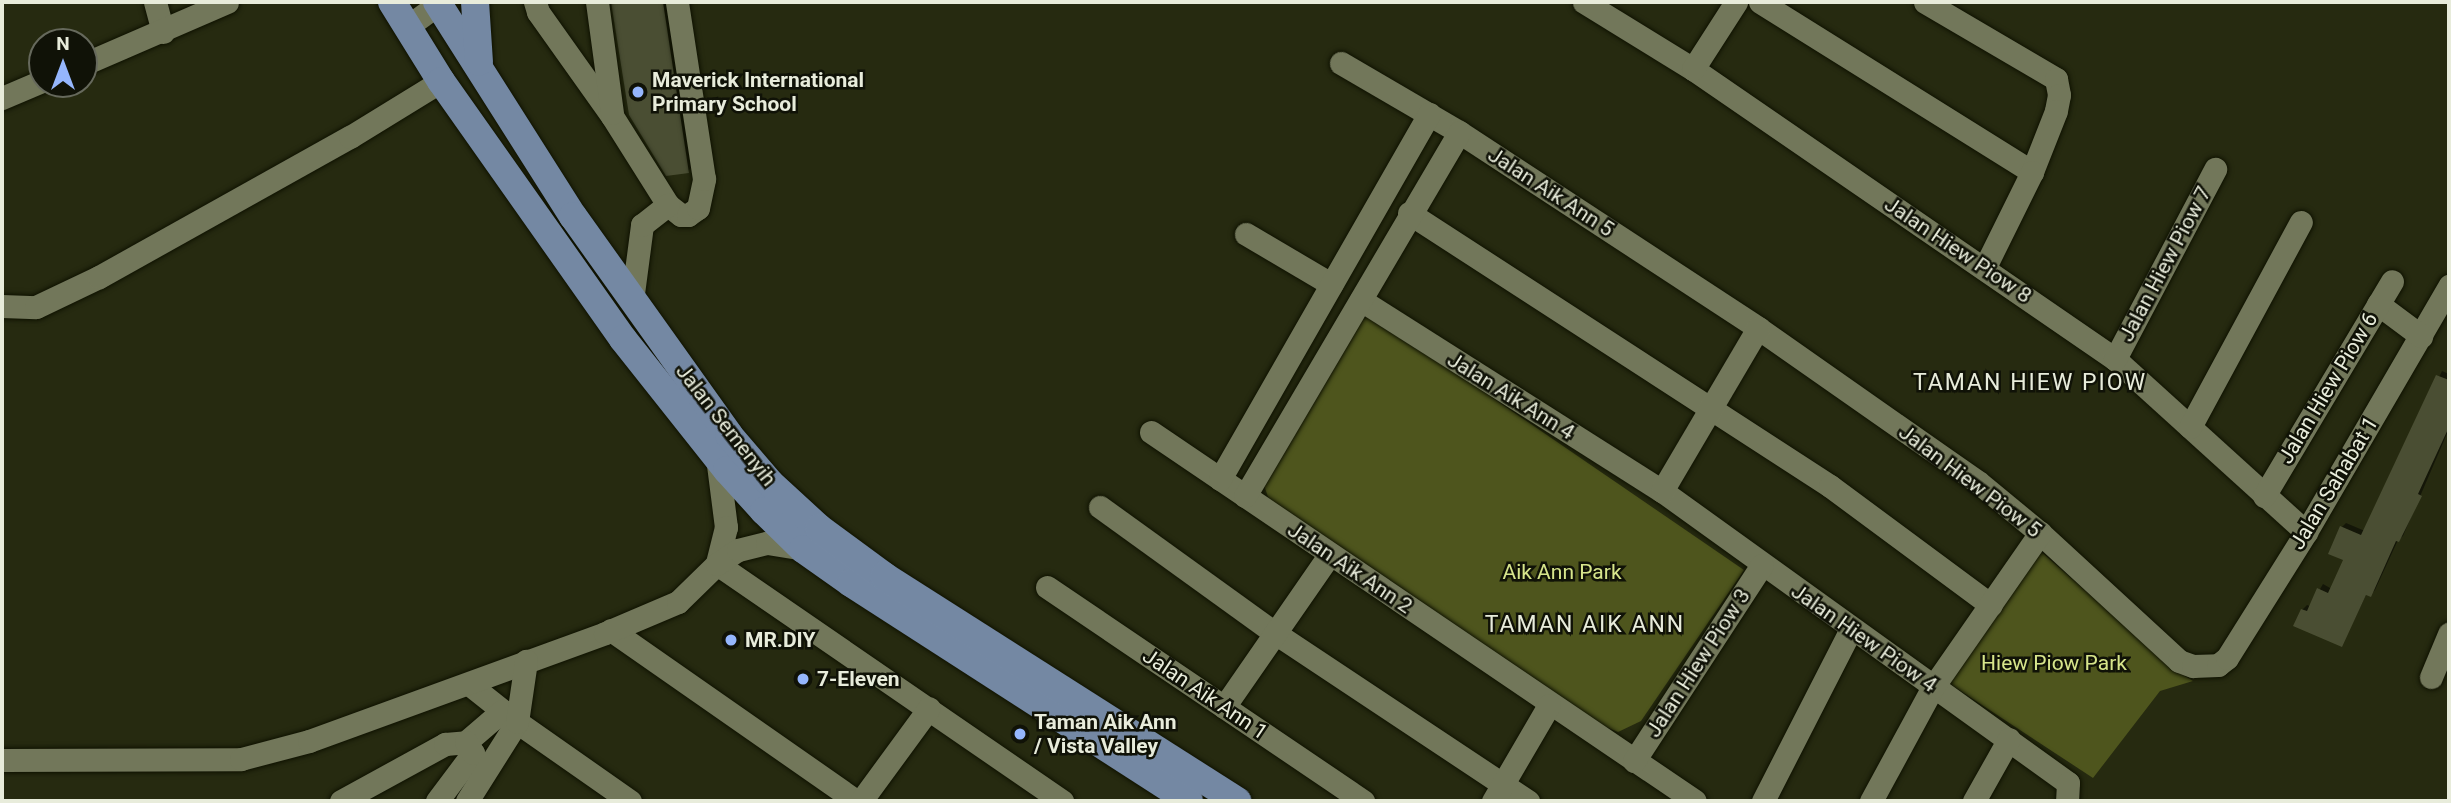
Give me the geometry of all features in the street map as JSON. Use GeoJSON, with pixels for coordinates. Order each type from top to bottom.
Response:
{"type":"FeatureCollection","features":[{"type":"Feature","properties":{"kind":"main road"},"geometry":{"type":"LineString","coordinates":[[475,2],[479,68]]}},
{"type":"Feature","properties":{"kind":"main road","name":"Jalan Semenyih"},"geometry":{"type":"LineString","coordinates":[[439,3],[573,216],[729,435],[770,483],[819,528],[884,576],[1237,801]]}},
{"type":"Feature","properties":{"kind":"main road","name":"Jalan Semenyih"},"geometry":{"type":"LineString","coordinates":[[399,9],[441,81],[623,339],[717,457],[764,511],[803,549],[1189,801]]}},
{"type":"Feature","properties":{"kind":"street"},"geometry":{"type":"LineString","coordinates":[[155,2],[163,32]]}},
{"type":"Feature","properties":{"kind":"street"},"geometry":{"type":"LineString","coordinates":[[98,58],[228,2]]}},
{"type":"Feature","properties":{"kind":"street"},"geometry":{"type":"LineString","coordinates":[[535,2],[538,12],[612,116],[668,205],[681,215],[688,215],[698,208],[704,179],[677,2]]}},
{"type":"Feature","properties":{"kind":"street"},"geometry":{"type":"LineString","coordinates":[[597,2],[612,116]]}},
{"type":"Feature","properties":{"kind":"street","name":"Jalan Hiew Piow 8"},"geometry":{"type":"LineString","coordinates":[[1584,2],[1693,69],[1985,267],[2115,359],[2306,532]]}},
{"type":"Feature","properties":{"kind":"street"},"geometry":{"type":"LineString","coordinates":[[1693,69],[1736,2]]}},
{"type":"Feature","properties":{"kind":"street"},"geometry":{"type":"LineString","coordinates":[[1760,2],[2032,172]]}},
{"type":"Feature","properties":{"kind":"street"},"geometry":{"type":"LineString","coordinates":[[1925,2],[2056,79],[2059,95],[2056,111],[2032,172],[1985,267]]}},
{"type":"Feature","properties":{"kind":"street"},"geometry":{"type":"LineString","coordinates":[[399,9],[439,3]]}},
{"type":"Feature","properties":{"kind":"street","name":"Jalan Aik Ann 5"},"geometry":{"type":"LineString","coordinates":[[1341,63],[1460,132],[1758,328]]}},
{"type":"Feature","properties":{"kind":"street"},"geometry":{"type":"LineString","coordinates":[[2,306],[36,307],[99,277],[350,137],[441,81]]}},
{"type":"Feature","properties":{"kind":"street"},"geometry":{"type":"LineString","coordinates":[[2,98],[28,88]]}},
{"type":"Feature","properties":{"kind":"street"},"geometry":{"type":"LineString","coordinates":[[1220,479],[1429,114]]}},
{"type":"Feature","properties":{"kind":"street"},"geometry":{"type":"LineString","coordinates":[[1245,496],[1409,213],[1460,132]]}},
{"type":"Feature","properties":{"kind":"street","name":"Jalan Hiew Piow 7"},"geometry":{"type":"LineString","coordinates":[[2115,359],[2215,169]]}},
{"type":"Feature","properties":{"kind":"street"},"geometry":{"type":"LineString","coordinates":[[632,301],[642,225],[668,205]]}},
{"type":"Feature","properties":{"kind":"street"},"geometry":{"type":"LineString","coordinates":[[1409,213],[1830,486],[1991,605]]}},
{"type":"Feature","properties":{"kind":"street"},"geometry":{"type":"LineString","coordinates":[[2190,426],[2301,222]]}},
{"type":"Feature","properties":{"kind":"street"},"geometry":{"type":"LineString","coordinates":[[1246,234],[1331,284]]}},
{"type":"Feature","properties":{"kind":"street","name":"Jalan Hiew Piow 6"},"geometry":{"type":"LineString","coordinates":[[2264,496],[2392,281]]}},
{"type":"Feature","properties":{"kind":"street","name":"Jalan Sahabat 1"},"geometry":{"type":"LineString","coordinates":[[2206,667],[2218,665],[2227,658],[2306,532],[2421,336],[2441,320],[2449,286]]}},
{"type":"Feature","properties":{"kind":"street","name":"Jalan Aik Ann 4"},"geometry":{"type":"LineString","coordinates":[[1361,300],[1661,491]]}},
{"type":"Feature","properties":{"kind":"street"},"geometry":{"type":"LineString","coordinates":[[2378,304],[2421,336]]}},
{"type":"Feature","properties":{"kind":"street"},"geometry":{"type":"LineString","coordinates":[[1661,491],[1758,328]]}},
{"type":"Feature","properties":{"kind":"street","name":"Jalan Hiew Piow 5"},"geometry":{"type":"LineString","coordinates":[[1758,328],[1978,482],[2040,533],[2179,662],[2206,667]]}},
{"type":"Feature","properties":{"kind":"street","name":"Jalan Aik Ann 2"},"geometry":{"type":"LineString","coordinates":[[1151,432],[1549,705],[1695,801]]}},
{"type":"Feature","properties":{"kind":"street"},"geometry":{"type":"LineString","coordinates":[[717,457],[726,527],[717,564]]}},
{"type":"Feature","properties":{"kind":"street","name":"Jalan Hiew Piow 4"},"geometry":{"type":"LineString","coordinates":[[1661,491],[1851,629],[2010,739],[2068,792]]}},
{"type":"Feature","properties":{"kind":"street"},"geometry":{"type":"LineString","coordinates":[[1100,507],[1498,793],[1528,801]]}},
{"type":"Feature","properties":{"kind":"street"},"geometry":{"type":"LineString","coordinates":[[1871,801],[1933,687],[2040,533]]}},
{"type":"Feature","properties":{"kind":"street"},"geometry":{"type":"LineString","coordinates":[[2,760],[145,757],[241,759],[309,741],[469,684],[678,602],[717,564],[738,550],[767,543],[803,549]]}},
{"type":"Feature","properties":{"kind":"street"},"geometry":{"type":"LineString","coordinates":[[1224,707],[1330,554]]}},
{"type":"Feature","properties":{"kind":"street"},"geometry":{"type":"LineString","coordinates":[[717,564],[1062,801]]}},
{"type":"Feature","properties":{"kind":"street","name":"Jalan Hiew Piow 3"},"geometry":{"type":"LineString","coordinates":[[1634,761],[1762,565]]}},
{"type":"Feature","properties":{"kind":"street","name":"Jalan Aik Ann 1"},"geometry":{"type":"LineString","coordinates":[[1047,587],[1363,801]]}},
{"type":"Feature","properties":{"kind":"street"},"geometry":{"type":"LineString","coordinates":[[1763,801],[1851,629]]}},
{"type":"Feature","properties":{"kind":"street"},"geometry":{"type":"LineString","coordinates":[[611,630],[859,801],[929,708]]}},
{"type":"Feature","properties":{"kind":"street"},"geometry":{"type":"LineString","coordinates":[[2431,677],[2449,634]]}},
{"type":"Feature","properties":{"kind":"street"},"geometry":{"type":"LineString","coordinates":[[467,801],[510,717],[526,661]]}},
{"type":"Feature","properties":{"kind":"street"},"geometry":{"type":"LineString","coordinates":[[469,684],[510,717],[630,801]]}},
{"type":"Feature","properties":{"kind":"street"},"geometry":{"type":"LineString","coordinates":[[1498,793],[1549,705]]}},
{"type":"Feature","properties":{"kind":"street"},"geometry":{"type":"LineString","coordinates":[[341,801],[445,744],[466,742],[510,717]]}},
{"type":"Feature","properties":{"kind":"street"},"geometry":{"type":"LineString","coordinates":[[1974,801],[2010,739]]}},
{"type":"Feature","properties":{"kind":"street"},"geometry":{"type":"LineString","coordinates":[[437,801],[472,753],[466,742]]}},
{"type":"Feature","properties":{"kind":"green space","name":"Aik Ann Park"},"geometry":{"type":"Polygon","coordinates":[[[1363,309],[1744,570],[1641,721],[1618,732],[1594,722],[1275,506],[1268,497],[1262,479],[1363,309]]]}},
{"type":"Feature","properties":{"kind":"green space","name":"Hiew Piow Park"},"geometry":{"type":"Polygon","coordinates":[[[2038,549],[2178,672],[2193,681],[2160,691],[2093,778],[1947,682],[2038,549]]]}},
{"type":"Feature","properties":{"kind":"building"},"geometry":{"type":"Polygon","coordinates":[[[611,2],[663,2],[689,173],[666,176],[629,115],[611,2]]]}},
{"type":"Feature","properties":{"kind":"building"},"geometry":{"type":"Polygon","coordinates":[[[2436,375],[2449,380],[2449,427],[2418,494],[2422,496],[2399,542],[2396,541],[2371,597],[2366,595],[2342,647],[2293,626],[2301,609],[2307,611],[2317,588],[2328,593],[2343,560],[2328,554],[2340,526],[2361,535],[2436,375]]]}},
{"type":"Feature","properties":{"kind":"place","name":"Maverick International Primary School"},"geometry":{"type":"Point","coordinates":[638,92]}},
{"type":"Feature","properties":{"kind":"place","name":"MR.DIY"},"geometry":{"type":"Point","coordinates":[731,640]}},
{"type":"Feature","properties":{"kind":"place","name":"7-Eleven"},"geometry":{"type":"Point","coordinates":[803,679]}},
{"type":"Feature","properties":{"kind":"place","name":"Taman Aik Ann / Vista Valley"},"geometry":{"type":"Point","coordinates":[1020,734]}},
{"type":"Feature","properties":{"kind":"district","name":"TAMAN HIEW PIOW"},"geometry":{"type":"Point","coordinates":[2030,383]}},
{"type":"Feature","properties":{"kind":"district","name":"TAMAN AIK ANN"},"geometry":{"type":"Point","coordinates":[1585,625]}}]}
